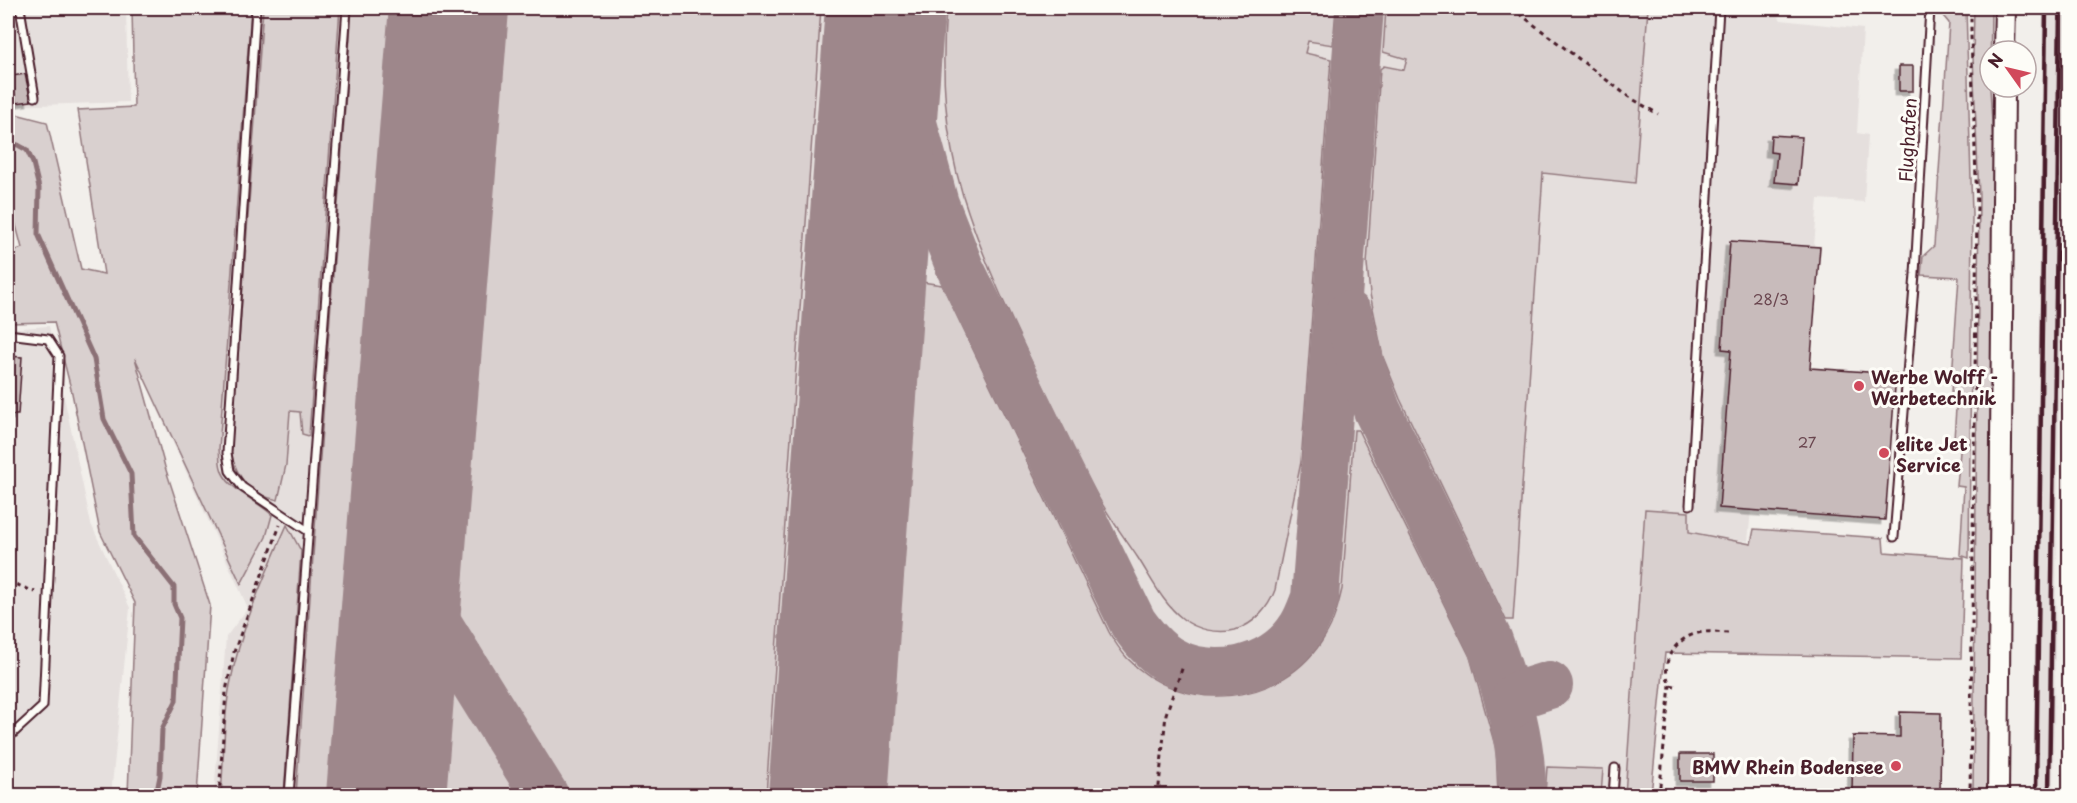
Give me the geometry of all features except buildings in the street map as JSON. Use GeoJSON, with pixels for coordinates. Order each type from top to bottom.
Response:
{"type":"FeatureCollection","features":[{"type":"Feature","properties":{"kind":"street"},"geometry":{"type":"LineString","coordinates":[[2004,39],[2005,8]]}},
{"type":"Feature","properties":{"kind":"street"},"geometry":{"type":"LineString","coordinates":[[1998,795],[2004,99]]}},
{"type":"Feature","properties":{"kind":"lane"},"geometry":{"type":"LineString","coordinates":[[20,8],[34,97]]}},
{"type":"Feature","properties":{"kind":"lane"},"geometry":{"type":"LineString","coordinates":[[256,8],[227,453],[230,471],[242,487],[308,531]]}},
{"type":"Feature","properties":{"kind":"lane"},"geometry":{"type":"LineString","coordinates":[[289,795],[347,8]]}},
{"type":"Feature","properties":{"kind":"lane"},"geometry":{"type":"LineString","coordinates":[[1690,505],[1719,8]]}},
{"type":"Feature","properties":{"kind":"lane","name":"Flughafen"},"geometry":{"type":"LineString","coordinates":[[1894,537],[1915,274],[1930,8]]}},
{"type":"Feature","properties":{"kind":"lane"},"geometry":{"type":"LineString","coordinates":[[8,334],[48,339],[59,356],[43,706],[8,738]]}},
{"type":"Feature","properties":{"kind":"lane"},"geometry":{"type":"LineString","coordinates":[[1613,795],[1615,768]]}},
{"type":"Feature","properties":{"kind":"path"},"geometry":{"type":"LineString","coordinates":[[1512,8],[1629,97],[1658,114]]}},
{"type":"Feature","properties":{"kind":"path"},"geometry":{"type":"LineString","coordinates":[[1970,795],[1977,207],[1971,8]]}},
{"type":"Feature","properties":{"kind":"path"},"geometry":{"type":"LineString","coordinates":[[219,795],[226,692],[234,652],[284,515]]}},
{"type":"Feature","properties":{"kind":"path"},"geometry":{"type":"LineString","coordinates":[[8,581],[48,597]]}},
{"type":"Feature","properties":{"kind":"path"},"geometry":{"type":"LineString","coordinates":[[1659,795],[1670,685],[1665,675],[1666,661],[1681,640],[1703,632],[1728,633]]}},
{"type":"Feature","properties":{"kind":"path"},"geometry":{"type":"LineString","coordinates":[[1158,795],[1166,714],[1183,666]]}},
{"type":"Feature","properties":{"kind":"path"},"geometry":{"type":"LineString","coordinates":[[1670,685],[1675,687]]}},
{"type":"Feature","properties":{"kind":"shaded area"},"geometry":{"type":"Polygon","coordinates":[[[8,8],[126,8],[128,102],[8,106],[8,8]]]}},
{"type":"Feature","properties":{"kind":"shaded area"},"geometry":{"type":"Polygon","coordinates":[[[132,8],[251,8],[219,449],[221,468],[229,482],[272,515],[266,537],[241,584],[135,358],[165,467],[210,605],[197,795],[128,795],[135,603],[100,532],[72,393],[54,322],[8,323],[8,253],[22,248],[8,195],[8,112],[47,122],[81,269],[104,274],[78,110],[134,107],[132,8]]]}},
{"type":"Feature","properties":{"kind":"shaded area"},"geometry":{"type":"Polygon","coordinates":[[[135,8],[1773,8],[1781,20],[1863,29],[1857,133],[1868,135],[1864,202],[1818,199],[1814,246],[1820,247],[1810,368],[1765,364],[1748,541],[1664,534],[1644,795],[214,796],[226,637],[248,608],[109,302],[137,110],[135,8]]]}},
{"type":"Feature","properties":{"kind":"shaded area"},"geometry":{"type":"Polygon","coordinates":[[[263,8],[340,8],[309,436],[302,434],[300,412],[290,411],[286,465],[278,500],[252,490],[246,484],[237,470],[231,453],[263,8]]]}},
{"type":"Feature","properties":{"kind":"shaded area"},"geometry":{"type":"Polygon","coordinates":[[[352,8],[821,8],[766,795],[296,795],[352,8]]]}},
{"type":"Feature","properties":{"kind":"shaded area"},"geometry":{"type":"Polygon","coordinates":[[[946,8],[1336,8],[1333,45],[1308,41],[1305,53],[1331,59],[1301,462],[1275,590],[1260,615],[1242,627],[1222,632],[1201,628],[1183,619],[1169,606],[1101,502],[1060,422],[998,289],[963,196],[948,126],[944,79],[946,8]]]}},
{"type":"Feature","properties":{"kind":"shaded area"},"geometry":{"type":"Polygon","coordinates":[[[1386,8],[1648,8],[1635,183],[1543,173],[1513,620],[1506,620],[1400,399],[1383,357],[1370,294],[1367,264],[1380,69],[1384,66],[1404,70],[1407,59],[1383,52],[1386,8]]]}},
{"type":"Feature","properties":{"kind":"shaded area"},"geometry":{"type":"Polygon","coordinates":[[[1940,8],[1966,8],[1972,214],[1969,558],[1960,555],[1964,487],[1957,486],[1961,440],[1954,439],[1957,393],[1951,392],[1959,277],[1921,275],[1923,256],[1934,246],[1949,23],[1939,11],[1940,8]]]}},
{"type":"Feature","properties":{"kind":"shaded area"},"geometry":{"type":"Polygon","coordinates":[[[1974,8],[1991,8],[1991,39],[1978,39],[1978,99],[1991,99],[1995,178],[1991,795],[1973,796],[1979,196],[1973,57],[1974,8]]]}},
{"type":"Feature","properties":{"kind":"shaded area"},"geometry":{"type":"Polygon","coordinates":[[[2043,8],[2065,8],[2053,795],[2033,796],[2043,8]]]}},
{"type":"Feature","properties":{"kind":"shaded area"},"geometry":{"type":"Polygon","coordinates":[[[922,282],[942,285],[1113,639],[1127,658],[1150,677],[1175,689],[1203,695],[1231,695],[1259,689],[1284,678],[1307,660],[1325,636],[1342,589],[1354,430],[1358,430],[1470,657],[1496,749],[1498,795],[886,795],[922,282]]]}},
{"type":"Feature","properties":{"kind":"shaded area"},"geometry":{"type":"Polygon","coordinates":[[[49,326],[91,524],[130,608],[111,795],[8,796],[8,329],[49,326]]]}},
{"type":"Feature","properties":{"kind":"shaded area"},"geometry":{"type":"Polygon","coordinates":[[[1645,509],[1689,512],[1689,532],[1751,544],[1754,529],[1883,538],[1884,552],[1964,558],[1961,658],[1665,653],[1651,795],[1625,795],[1645,509]]]}},
{"type":"Feature","properties":{"kind":"shaded area"},"geometry":{"type":"Polygon","coordinates":[[[287,525],[301,551],[284,795],[221,795],[226,712],[234,664],[254,604],[287,525]]]}},
{"type":"Feature","properties":{"kind":"shaded area"},"geometry":{"type":"Polygon","coordinates":[[[1547,767],[1603,769],[1601,795],[1545,795],[1547,767]]]}},
{"type":"Feature","properties":{"kind":"waterway"},"geometry":{"type":"LineString","coordinates":[[8,143],[27,150],[33,163],[39,188],[38,234],[94,359],[104,419],[131,474],[134,536],[174,587],[174,604],[180,618],[176,701],[162,729],[160,776],[156,796]]}},
{"type":"Feature","properties":{"kind":"taxiway"},"geometry":{"type":"LineString","coordinates":[[895,8],[910,112],[935,204],[960,268],[1133,623],[1153,647],[1168,659],[1185,667],[1223,672],[1259,663],[1276,654],[1302,627],[1315,598],[1360,8]]}},
{"type":"Feature","properties":{"kind":"taxiway"},"geometry":{"type":"LineString","coordinates":[[1349,315],[1361,366],[1377,410],[1489,641],[1513,717],[1520,756],[1522,796]]}},
{"type":"Feature","properties":{"kind":"taxiway"},"geometry":{"type":"LineString","coordinates":[[404,569],[545,796]]}},
{"type":"Feature","properties":{"kind":"taxiway"},"geometry":{"type":"LineString","coordinates":[[1511,705],[1518,695],[1549,685]]}},
{"type":"Feature","properties":{"kind":"runway"},"geometry":{"type":"LineString","coordinates":[[386,796],[449,8]]}},
{"type":"Feature","properties":{"kind":"runway"},"geometry":{"type":"LineString","coordinates":[[828,796],[885,8]]}},
{"type":"Feature","properties":{"kind":"railway"},"geometry":{"type":"LineString","coordinates":[[2036,796],[2046,8]]}},
{"type":"Feature","properties":{"kind":"railway"},"geometry":{"type":"LineString","coordinates":[[2049,796],[2060,8]]}},
{"type":"Feature","properties":{"kind":"place","name":"Werbe Wolff - Werbetechnik"},"geometry":{"type":"Point","coordinates":[1859,386]}},
{"type":"Feature","properties":{"kind":"place","name":"elite Jet Service"},"geometry":{"type":"Point","coordinates":[1884,453]}},
{"type":"Feature","properties":{"kind":"place","name":"BMW Rhein Bodensee"},"geometry":{"type":"Point","coordinates":[1896,766]}}]}
